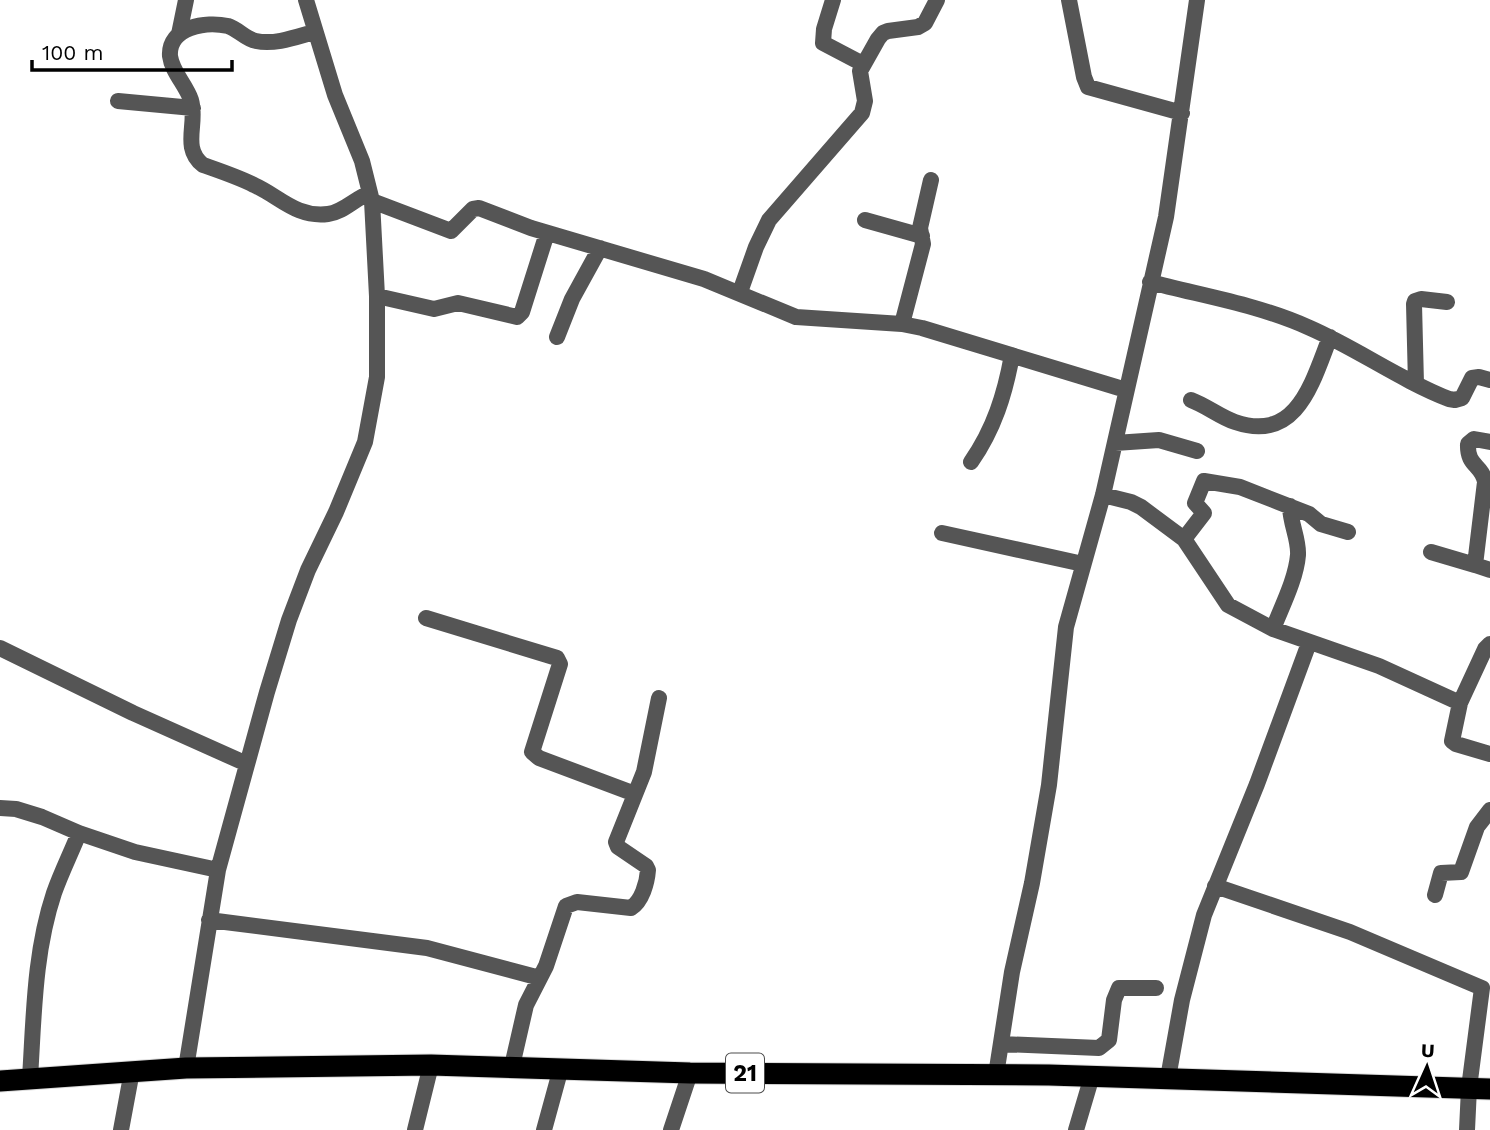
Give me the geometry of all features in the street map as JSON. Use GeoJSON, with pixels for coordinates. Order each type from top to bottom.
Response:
{"type":"FeatureCollection","features":[{"type":"Feature","properties":{"kind":"highway","name":"21"},"geometry":{"type":"LineString","coordinates":[[0,1081],[186,1068],[431,1065],[690,1073],[1092,1076],[1480,1088]]}},
{"type":"Feature","properties":{"kind":"street"},"geometry":{"type":"LineString","coordinates":[[186,0],[179,34],[172,43],[170,59],[186,88],[192,108],[191,144],[196,160],[256,186],[283,204],[301,211],[329,214],[341,211],[353,200],[371,197],[451,231],[476,208],[547,233],[704,279],[796,317],[902,324],[922,328],[1126,390]]}},
{"type":"Feature","properties":{"kind":"street"},"geometry":{"type":"LineString","coordinates":[[186,1068],[218,870],[247,764],[289,620],[308,570],[337,512],[365,442],[377,377],[377,296],[371,197],[362,162],[335,95],[314,32],[306,0]]}},
{"type":"Feature","properties":{"kind":"street"},"geometry":{"type":"LineString","coordinates":[[833,0],[824,29],[823,43],[863,65]]}},
{"type":"Feature","properties":{"kind":"street"},"geometry":{"type":"LineString","coordinates":[[737,291],[769,220],[862,113],[865,101],[860,75],[863,65],[883,33],[918,27],[925,23],[937,0]]}},
{"type":"Feature","properties":{"kind":"street"},"geometry":{"type":"LineString","coordinates":[[1069,0],[1088,87],[1182,113]]}},
{"type":"Feature","properties":{"kind":"street"},"geometry":{"type":"LineString","coordinates":[[996,1074],[1012,972],[1032,883],[1049,785],[1066,628],[1115,443],[1166,217],[1197,0]]}},
{"type":"Feature","properties":{"kind":"street"},"geometry":{"type":"LineString","coordinates":[[179,34],[199,26],[227,26],[255,41],[269,42],[314,32]]}},
{"type":"Feature","properties":{"kind":"street"},"geometry":{"type":"LineString","coordinates":[[118,100],[192,108]]}},
{"type":"Feature","properties":{"kind":"street"},"geometry":{"type":"LineString","coordinates":[[902,324],[923,244],[920,228],[931,180]]}},
{"type":"Feature","properties":{"kind":"street"},"geometry":{"type":"LineString","coordinates":[[865,220],[922,236]]}},
{"type":"Feature","properties":{"kind":"street"},"geometry":{"type":"LineString","coordinates":[[377,296],[435,309],[454,303],[467,304],[517,317],[522,312],[547,233]]}},
{"type":"Feature","properties":{"kind":"street"},"geometry":{"type":"LineString","coordinates":[[557,337],[572,299],[600,248]]}},
{"type":"Feature","properties":{"kind":"street"},"geometry":{"type":"LineString","coordinates":[[1150,282],[1269,313],[1330,337],[1449,399],[1462,398],[1472,378],[1490,380]]}},
{"type":"Feature","properties":{"kind":"street"},"geometry":{"type":"LineString","coordinates":[[1416,384],[1414,304],[1421,299],[1447,302]]}},
{"type":"Feature","properties":{"kind":"street"},"geometry":{"type":"LineString","coordinates":[[1191,400],[1247,425],[1262,426],[1284,421],[1292,415],[1302,400],[1330,337]]}},
{"type":"Feature","properties":{"kind":"street"},"geometry":{"type":"LineString","coordinates":[[971,462],[989,435],[996,418],[1012,355]]}},
{"type":"Feature","properties":{"kind":"street"},"geometry":{"type":"LineString","coordinates":[[1431,552],[1482,568],[1485,482],[1482,472],[1469,460],[1468,444],[1474,439],[1490,442]]}},
{"type":"Feature","properties":{"kind":"street"},"geometry":{"type":"LineString","coordinates":[[1115,443],[1159,440],[1197,451]]}},
{"type":"Feature","properties":{"kind":"street"},"geometry":{"type":"LineString","coordinates":[[1184,539],[1204,513],[1195,503],[1204,481],[1240,487],[1312,516],[1321,524],[1348,532]]}},
{"type":"Feature","properties":{"kind":"street"},"geometry":{"type":"LineString","coordinates":[[1102,495],[1142,507],[1184,539],[1228,605],[1273,629],[1379,666],[1460,703]]}},
{"type":"Feature","properties":{"kind":"street"},"geometry":{"type":"LineString","coordinates":[[1273,629],[1297,562],[1297,545],[1290,520],[1290,506]]}},
{"type":"Feature","properties":{"kind":"street"},"geometry":{"type":"LineString","coordinates":[[942,533],[1083,564]]}},
{"type":"Feature","properties":{"kind":"street"},"geometry":{"type":"LineString","coordinates":[[426,618],[557,658],[560,664],[532,752],[539,758],[635,794]]}},
{"type":"Feature","properties":{"kind":"street"},"geometry":{"type":"LineString","coordinates":[[1168,1078],[1188,975],[1204,915],[1257,784],[1309,643]]}},
{"type":"Feature","properties":{"kind":"street"},"geometry":{"type":"LineString","coordinates":[[1490,644],[1485,649],[1460,703],[1452,741],[1490,754]]}},
{"type":"Feature","properties":{"kind":"street"},"geometry":{"type":"LineString","coordinates":[[0,648],[144,718],[247,764]]}},
{"type":"Feature","properties":{"kind":"street"},"geometry":{"type":"LineString","coordinates":[[512,1066],[526,1005],[546,965],[566,906],[577,902],[631,908],[643,892],[648,870],[646,866],[618,847],[616,842],[644,772],[659,698]]}},
{"type":"Feature","properties":{"kind":"street"},"geometry":{"type":"LineString","coordinates":[[0,808],[16,809],[42,817],[135,852],[218,870]]}},
{"type":"Feature","properties":{"kind":"street"},"geometry":{"type":"LineString","coordinates":[[1435,895],[1441,873],[1461,872],[1477,827],[1490,810]]}},
{"type":"Feature","properties":{"kind":"street"},"geometry":{"type":"LineString","coordinates":[[30,1078],[35,986],[43,939],[54,893],[79,833]]}},
{"type":"Feature","properties":{"kind":"street"},"geometry":{"type":"LineString","coordinates":[[1215,886],[1350,932],[1479,985],[1483,992],[1480,1088],[1467,1130]]}},
{"type":"Feature","properties":{"kind":"street"},"geometry":{"type":"LineString","coordinates":[[209,920],[428,948],[540,978]]}},
{"type":"Feature","properties":{"kind":"street"},"geometry":{"type":"LineString","coordinates":[[1001,1044],[1100,1048],[1109,1040],[1114,999],[1119,988],[1156,988]]}},
{"type":"Feature","properties":{"kind":"street"},"geometry":{"type":"LineString","coordinates":[[415,1130],[431,1065]]}},
{"type":"Feature","properties":{"kind":"street"},"geometry":{"type":"LineString","coordinates":[[544,1130],[561,1068]]}},
{"type":"Feature","properties":{"kind":"street"},"geometry":{"type":"LineString","coordinates":[[121,1130],[132,1071]]}},
{"type":"Feature","properties":{"kind":"street"},"geometry":{"type":"LineString","coordinates":[[671,1130],[690,1073]]}},
{"type":"Feature","properties":{"kind":"street"},"geometry":{"type":"LineString","coordinates":[[1076,1130],[1092,1076]]}}]}
